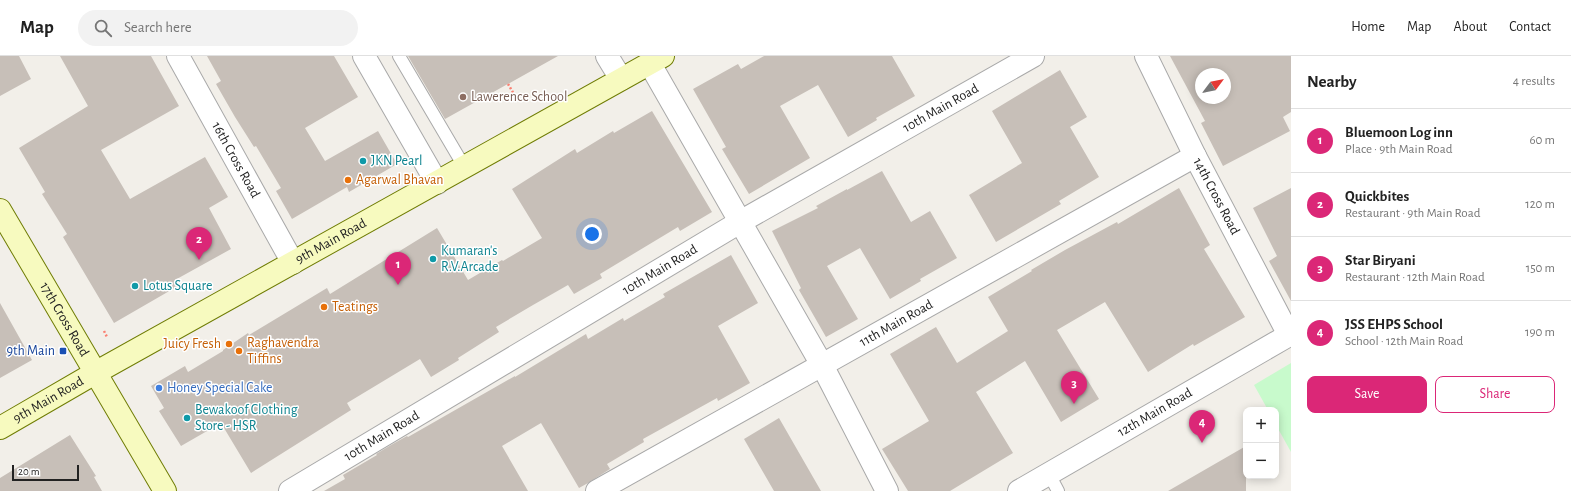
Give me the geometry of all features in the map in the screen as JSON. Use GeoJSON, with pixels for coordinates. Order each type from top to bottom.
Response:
{"type":"FeatureCollection","features":[{"type":"Feature","properties":{"kind":"street","name":"16th Cross Road"},"geometry":{"type":"LineString","coordinates":[[178,56],[293,263]]}},
{"type":"Feature","properties":{"kind":"street"},"geometry":{"type":"LineString","coordinates":[[364,56],[437,183]]}},
{"type":"Feature","properties":{"kind":"street"},"geometry":{"type":"LineString","coordinates":[[607,56],[621,79]]}},
{"type":"Feature","properties":{"kind":"street","name":"10th Main Road"},"geometry":{"type":"LineString","coordinates":[[290,491],[740,222],[1034,56]]}},
{"type":"Feature","properties":{"kind":"street","name":"14th Cross Road"},"geometry":{"type":"LineString","coordinates":[[1146,56],[1195,156],[1290,334]]}},
{"type":"Feature","properties":{"kind":"street","name":"9th Main Road"},"geometry":{"type":"LineString","coordinates":[[0,428],[95,372],[465,168],[657,60]]}},
{"type":"Feature","properties":{"kind":"street"},"geometry":{"type":"LineString","coordinates":[[657,60],[740,222],[822,365],[887,491]]}},
{"type":"Feature","properties":{"kind":"street","name":"11th Main Road"},"geometry":{"type":"LineString","coordinates":[[597,491],[1195,156]]}},
{"type":"Feature","properties":{"kind":"street","name":"17th Cross Road"},"geometry":{"type":"LineString","coordinates":[[0,210],[165,491]]}},
{"type":"Feature","properties":{"kind":"street","name":"12th Main Road"},"geometry":{"type":"LineString","coordinates":[[1019,491],[1054,482],[1290,334]]}},
{"type":"Feature","properties":{"kind":"lane"},"geometry":{"type":"LineString","coordinates":[[399,56],[465,168]]}},
{"type":"Feature","properties":{"kind":"path"},"geometry":{"type":"LineString","coordinates":[[508,84],[518,101]]}},
{"type":"Feature","properties":{"kind":"path"},"geometry":{"type":"LineString","coordinates":[[104,331],[107,337]]}},
{"type":"Feature","properties":{"kind":"green space"},"geometry":{"type":"Polygon","coordinates":[[[1291,363],[1291,452],[1279,430],[1279,407],[1266,407],[1254,385],[1291,363]]]}},
{"type":"Feature","properties":{"kind":"building"},"geometry":{"type":"Polygon","coordinates":[[[0,56],[19,56],[31,79],[0,96],[0,56]]]}},
{"type":"Feature","properties":{"kind":"building"},"geometry":{"type":"Polygon","coordinates":[[[60,56],[151,56],[179,106],[101,150],[130,199],[205,157],[228,197],[209,208],[231,249],[175,280],[178,286],[114,323],[63,237],[67,234],[42,194],[45,192],[19,148],[88,106],[60,56]]]}},
{"type":"Feature","properties":{"kind":"building"},"geometry":{"type":"Polygon","coordinates":[[[207,56],[334,56],[358,97],[305,128],[325,161],[378,131],[397,164],[349,192],[347,187],[292,219],[276,191],[281,188],[256,146],[254,147],[235,117],[216,84],[221,81],[207,56]]]}},
{"type":"Feature","properties":{"kind":"building"},"geometry":{"type":"Polygon","coordinates":[[[408,56],[558,56],[445,119],[408,56]]]}},
{"type":"Feature","properties":{"kind":"building"},"geometry":{"type":"Polygon","coordinates":[[[764,56],[892,56],[915,96],[876,118],[877,120],[848,137],[818,85],[780,106],[810,158],[749,194],[722,149],[726,147],[693,89],[738,64],[741,69],[764,56]]]}},
{"type":"Feature","properties":{"kind":"building"},"geometry":{"type":"Polygon","coordinates":[[[1170,56],[1291,56],[1291,112],[1283,117],[1290,131],[1223,166],[1201,123],[1205,121],[1196,104],[1231,104],[1231,68],[1195,68],[1195,102],[1170,56]]]}},
{"type":"Feature","properties":{"kind":"building"},"geometry":{"type":"Polygon","coordinates":[[[1060,70],[1087,117],[1070,127],[1099,177],[1059,201],[1061,204],[996,242],[969,195],[1022,163],[992,111],[1060,70]]]}},
{"type":"Feature","properties":{"kind":"building"},"geometry":{"type":"Polygon","coordinates":[[[652,111],[712,212],[680,231],[678,227],[600,274],[602,278],[574,294],[568,285],[533,305],[496,327],[499,332],[458,358],[459,360],[431,377],[420,359],[347,403],[351,410],[251,473],[221,423],[181,446],[159,411],[164,408],[151,386],[185,366],[188,372],[223,351],[248,333],[249,335],[327,288],[330,294],[437,228],[468,280],[502,260],[503,261],[542,238],[512,189],[575,149],[577,153],[613,131],[614,133],[652,111]]]}},
{"type":"Feature","properties":{"kind":"building"},"geometry":{"type":"Polygon","coordinates":[[[882,171],[911,222],[930,211],[957,258],[920,279],[921,281],[890,299],[860,248],[827,266],[858,319],[826,337],[799,290],[801,288],[772,231],[818,208],[816,206],[882,171]]]}},
{"type":"Feature","properties":{"kind":"building"},"geometry":{"type":"Polygon","coordinates":[[[1179,188],[1210,245],[1204,249],[1245,317],[1194,346],[1193,344],[1148,372],[1105,302],[1057,330],[1099,399],[1061,422],[1025,361],[976,392],[1013,453],[950,491],[908,491],[882,449],[929,421],[890,354],[936,327],[957,363],[1008,331],[988,297],[1065,250],[1117,222],[1118,224],[1179,188]]]}},
{"type":"Feature","properties":{"kind":"building"},"geometry":{"type":"Polygon","coordinates":[[[1291,188],[1291,301],[1269,261],[1277,256],[1253,208],[1291,188]]]}},
{"type":"Feature","properties":{"kind":"building"},"geometry":{"type":"Polygon","coordinates":[[[731,255],[758,303],[718,326],[750,383],[718,401],[717,398],[643,439],[644,442],[607,464],[610,469],[588,483],[579,488],[541,423],[502,446],[528,491],[324,491],[345,479],[343,475],[391,445],[515,377],[586,334],[588,339],[623,318],[624,321],[665,297],[663,294],[731,255]]]}},
{"type":"Feature","properties":{"kind":"building"},"geometry":{"type":"Polygon","coordinates":[[[0,303],[32,360],[0,378],[0,303]]]}},
{"type":"Feature","properties":{"kind":"building"},"geometry":{"type":"Polygon","coordinates":[[[779,418],[821,491],[774,491],[744,439],[779,418]]]}},
{"type":"Feature","properties":{"kind":"building"},"geometry":{"type":"Polygon","coordinates":[[[70,435],[96,476],[94,477],[102,491],[0,491],[0,478],[70,435]]]}},
{"type":"Feature","properties":{"kind":"building"},"geometry":{"type":"Polygon","coordinates":[[[1243,448],[1243,479],[1246,479],[1246,491],[1168,491],[1243,448]]]}},
{"type":"Feature","properties":{"kind":"place","name":"Lawerence School"},"geometry":{"type":"Point","coordinates":[463,97]}},
{"type":"Feature","properties":{"kind":"place","name":"JKN Pearl"},"geometry":{"type":"Point","coordinates":[363,161]}},
{"type":"Feature","properties":{"kind":"place","name":"Agarwal Bhavan"},"geometry":{"type":"Point","coordinates":[348,180]}},
{"type":"Feature","properties":{"kind":"place","name":"Kumaran's R.V.Arcade"},"geometry":{"type":"Point","coordinates":[433,259]}},
{"type":"Feature","properties":{"kind":"place","name":"Quickbites"},"geometry":{"type":"Point","coordinates":[199,260]}},
{"type":"Feature","properties":{"kind":"place","name":"Bluemoon Log inn"},"geometry":{"type":"Point","coordinates":[398,285]}},
{"type":"Feature","properties":{"kind":"place","name":"Lotus Square"},"geometry":{"type":"Point","coordinates":[135,286]}},
{"type":"Feature","properties":{"kind":"place","name":"Teatings"},"geometry":{"type":"Point","coordinates":[324,307]}},
{"type":"Feature","properties":{"kind":"place","name":"Juicy Fresh"},"geometry":{"type":"Point","coordinates":[229,344]}},
{"type":"Feature","properties":{"kind":"place","name":"9th Main"},"geometry":{"type":"Point","coordinates":[63,351]}},
{"type":"Feature","properties":{"kind":"place","name":"Raghavendra Tiffins"},"geometry":{"type":"Point","coordinates":[239,351]}},
{"type":"Feature","properties":{"kind":"place","name":"Honey Special Cake"},"geometry":{"type":"Point","coordinates":[159,388]}},
{"type":"Feature","properties":{"kind":"place","name":"Star Biryani"},"geometry":{"type":"Point","coordinates":[1074,404]}},
{"type":"Feature","properties":{"kind":"place","name":"Bewakoof Clothing Store - HSR"},"geometry":{"type":"Point","coordinates":[187,418]}},
{"type":"Feature","properties":{"kind":"place","name":"JSS EHPS School"},"geometry":{"type":"Point","coordinates":[1202,443]}}]}
